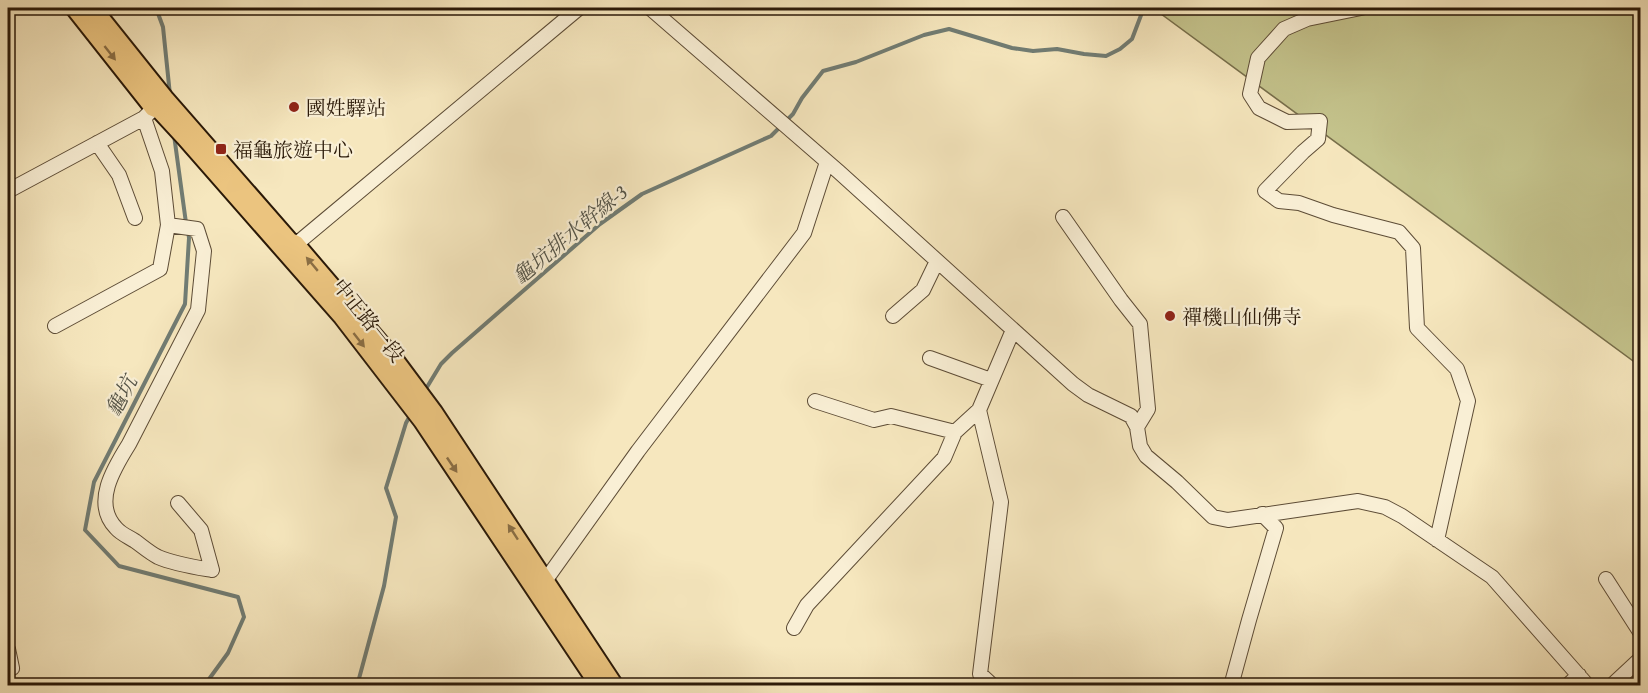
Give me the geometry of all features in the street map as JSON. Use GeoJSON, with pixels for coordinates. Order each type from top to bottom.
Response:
{"type":"FeatureCollection","features":[{"type":"Feature","properties":{"kind":"main road","name":"中正路一段"},"geometry":{"type":"LineString","coordinates":[[74,8],[156,109],[186,131],[290,241],[291,249],[342,317],[423,410],[540,585],[615,686]]}},
{"type":"Feature","properties":{"kind":"main road","name":"中正路一段"},"geometry":{"type":"LineString","coordinates":[[93,8],[156,109]]}},
{"type":"Feature","properties":{"kind":"main road","name":"中正路一段"},"geometry":{"type":"LineString","coordinates":[[540,585],[599,686]]}},
{"type":"Feature","properties":{"kind":"lane"},"geometry":{"type":"LineString","coordinates":[[291,249],[579,8]]}},
{"type":"Feature","properties":{"kind":"lane"},"geometry":{"type":"LineString","coordinates":[[650,8],[827,162],[1072,384],[1088,395],[1131,416],[1137,427],[1140,446],[1146,456],[1214,517],[1228,520],[1358,501],[1385,507],[1492,577],[1583,680],[1567,686]]}},
{"type":"Feature","properties":{"kind":"lane"},"geometry":{"type":"LineString","coordinates":[[1361,8],[1307,19],[1284,29],[1258,58],[1250,94],[1259,108],[1287,122],[1320,121],[1318,139],[1264,190],[1279,201],[1299,203],[1333,215],[1399,232],[1413,248],[1417,328],[1457,369],[1468,401],[1437,540]]}},
{"type":"Feature","properties":{"kind":"lane"},"geometry":{"type":"LineString","coordinates":[[8,191],[156,109],[169,225],[160,269],[55,326]]}},
{"type":"Feature","properties":{"kind":"lane"},"geometry":{"type":"LineString","coordinates":[[97,143],[119,175],[135,218]]}},
{"type":"Feature","properties":{"kind":"lane"},"geometry":{"type":"LineString","coordinates":[[540,585],[638,451],[804,233],[827,162]]}},
{"type":"Feature","properties":{"kind":"lane"},"geometry":{"type":"LineString","coordinates":[[1063,217],[1140,324],[1148,409],[1137,427]]}},
{"type":"Feature","properties":{"kind":"lane"},"geometry":{"type":"LineString","coordinates":[[169,225],[197,228],[204,251],[198,310],[117,463],[106,490],[106,504],[108,518],[117,530],[157,556],[184,565],[212,570],[201,530],[178,503]]}},
{"type":"Feature","properties":{"kind":"lane"},"geometry":{"type":"LineString","coordinates":[[893,316],[923,290],[937,261]]}},
{"type":"Feature","properties":{"kind":"lane"},"geometry":{"type":"LineString","coordinates":[[794,628],[807,604],[944,458],[955,432],[979,410],[1013,330]]}},
{"type":"Feature","properties":{"kind":"lane"},"geometry":{"type":"LineString","coordinates":[[930,358],[991,380]]}},
{"type":"Feature","properties":{"kind":"lane"},"geometry":{"type":"LineString","coordinates":[[815,401],[874,420],[891,416],[955,432]]}},
{"type":"Feature","properties":{"kind":"lane"},"geometry":{"type":"LineString","coordinates":[[979,410],[1001,502],[980,674],[993,686]]}},
{"type":"Feature","properties":{"kind":"lane"},"geometry":{"type":"LineString","coordinates":[[1231,686],[1276,528],[1262,514]]}},
{"type":"Feature","properties":{"kind":"lane"},"geometry":{"type":"LineString","coordinates":[[1606,579],[1641,632]]}},
{"type":"Feature","properties":{"kind":"lane"},"geometry":{"type":"LineString","coordinates":[[8,649],[12,668],[8,670]]}},
{"type":"Feature","properties":{"kind":"lane"},"geometry":{"type":"LineString","coordinates":[[1611,686],[1641,659]]}},
{"type":"Feature","properties":{"kind":"shaded area"},"geometry":{"type":"Polygon","coordinates":[[[1153,8],[1640,8],[1640,366],[1153,8]]]}},
{"type":"Feature","properties":{"kind":"waterway","name":"龜坑"},"geometry":{"type":"LineString","coordinates":[[156,8],[163,27],[170,95]]}},
{"type":"Feature","properties":{"kind":"waterway","name":"龜坑排水幹線-3"},"geometry":{"type":"LineString","coordinates":[[786,121],[823,71],[856,62],[924,35],[949,29],[1012,48],[1033,51],[1057,49],[1106,56],[1120,49],[1132,39],[1143,10],[1150,8]]}},
{"type":"Feature","properties":{"kind":"waterway","name":"龜坑排水幹線-3"},"geometry":{"type":"LineString","coordinates":[[424,392],[441,364],[452,353],[600,224],[642,194],[771,136],[781,126]]}},
{"type":"Feature","properties":{"kind":"waterway","name":"龜坑"},"geometry":{"type":"LineString","coordinates":[[174,135],[186,223]]}},
{"type":"Feature","properties":{"kind":"waterway","name":"龜坑"},"geometry":{"type":"LineString","coordinates":[[188,230],[185,304],[94,482],[85,530],[119,566],[238,597],[244,617],[228,653],[204,686]]}},
{"type":"Feature","properties":{"kind":"waterway","name":"龜坑排水幹線-3"},"geometry":{"type":"LineString","coordinates":[[357,686],[384,586],[396,517],[386,488],[406,423],[411,414]]}},
{"type":"Feature","properties":{"kind":"place","name":"國姓驛站"},"geometry":{"type":"Point","coordinates":[294,107]}},
{"type":"Feature","properties":{"kind":"place","name":"福龜旅遊中心"},"geometry":{"type":"Point","coordinates":[221,149]}},
{"type":"Feature","properties":{"kind":"place","name":"禪機山仙佛寺"},"geometry":{"type":"Point","coordinates":[1170,316]}}]}
